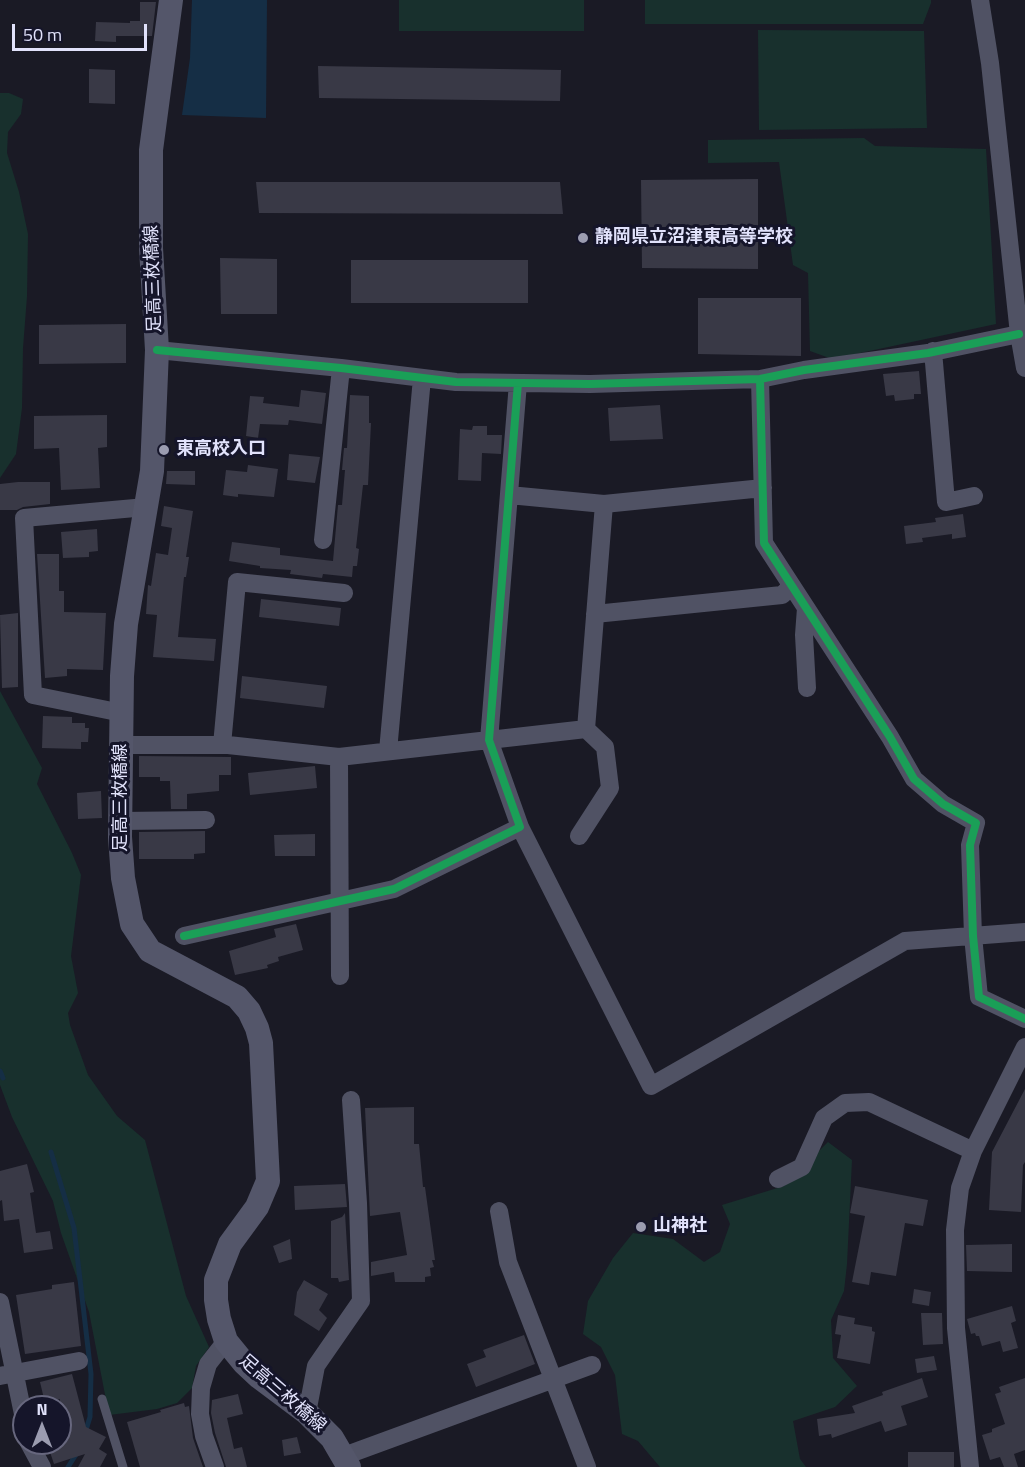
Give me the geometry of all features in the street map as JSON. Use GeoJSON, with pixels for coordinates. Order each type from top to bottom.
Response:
{"type":"FeatureCollection","features":[{"type":"Feature","properties":{"kind":"main road","name":"足高三枚橋線"},"geometry":{"type":"LineString","coordinates":[[171,0],[151,150],[151,248],[157,350],[152,471],[126,624],[121,821],[126,905],[132,924],[150,951],[237,997],[249,1011],[261,1043],[268,1181],[257,1207],[230,1244],[216,1280],[216,1300],[226,1341],[259,1377],[307,1413],[332,1438],[346,1461]]}},
{"type":"Feature","properties":{"kind":"street"},"geometry":{"type":"LineString","coordinates":[[980,0],[990,63],[1019,334],[1025,368]]}},
{"type":"Feature","properties":{"kind":"street"},"geometry":{"type":"LineString","coordinates":[[157,350],[456,382],[590,384],[760,380],[804,370],[933,351],[1019,334]]}},
{"type":"Feature","properties":{"kind":"street"},"geometry":{"type":"LineString","coordinates":[[933,351],[946,502],[974,496]]}},
{"type":"Feature","properties":{"kind":"street"},"geometry":{"type":"LineString","coordinates":[[323,540],[341,368]]}},
{"type":"Feature","properties":{"kind":"street"},"geometry":{"type":"LineString","coordinates":[[388,751],[422,378]]}},
{"type":"Feature","properties":{"kind":"street"},"geometry":{"type":"LineString","coordinates":[[760,380],[764,543],[890,737],[914,779],[943,804],[975,823],[970,845],[973,936],[979,998],[1025,1019]]}},
{"type":"Feature","properties":{"kind":"street"},"geometry":{"type":"LineString","coordinates":[[518,383],[489,740],[520,827],[651,1086],[905,940],[1025,932]]}},
{"type":"Feature","properties":{"kind":"street"},"geometry":{"type":"LineString","coordinates":[[509,495],[604,504],[763,488]]}},
{"type":"Feature","properties":{"kind":"street"},"geometry":{"type":"LineString","coordinates":[[586,729],[604,504]]}},
{"type":"Feature","properties":{"kind":"street"},"geometry":{"type":"LineString","coordinates":[[122,713],[33,695],[24,518],[146,507]]}},
{"type":"Feature","properties":{"kind":"street"},"geometry":{"type":"LineString","coordinates":[[222,745],[237,582],[344,593]]}},
{"type":"Feature","properties":{"kind":"street"},"geometry":{"type":"LineString","coordinates":[[595,614],[782,595],[792,586]]}},
{"type":"Feature","properties":{"kind":"street"},"geometry":{"type":"LineString","coordinates":[[806,608],[804,635],[807,688]]}},
{"type":"Feature","properties":{"kind":"street"},"geometry":{"type":"LineString","coordinates":[[122,745],[222,745],[339,757],[586,729],[605,747],[610,789],[579,836]]}},
{"type":"Feature","properties":{"kind":"street"},"geometry":{"type":"LineString","coordinates":[[339,757],[340,976]]}},
{"type":"Feature","properties":{"kind":"street"},"geometry":{"type":"LineString","coordinates":[[121,821],[207,820]]}},
{"type":"Feature","properties":{"kind":"street"},"geometry":{"type":"LineString","coordinates":[[184,936],[394,889],[520,827]]}},
{"type":"Feature","properties":{"kind":"street"},"geometry":{"type":"LineString","coordinates":[[970,1467],[956,1328],[955,1230],[960,1188],[973,1151],[1025,1047]]}},
{"type":"Feature","properties":{"kind":"street"},"geometry":{"type":"LineString","coordinates":[[307,1413],[316,1366],[361,1301],[358,1203],[351,1100]]}},
{"type":"Feature","properties":{"kind":"street"},"geometry":{"type":"LineString","coordinates":[[778,1179],[802,1167],[824,1119],[845,1103],[869,1102],[973,1151]]}},
{"type":"Feature","properties":{"kind":"street"},"geometry":{"type":"LineString","coordinates":[[499,1211],[508,1262],[587,1467]]}},
{"type":"Feature","properties":{"kind":"street"},"geometry":{"type":"LineString","coordinates":[[0,1302],[7,1374],[15,1395]]}},
{"type":"Feature","properties":{"kind":"street"},"geometry":{"type":"LineString","coordinates":[[215,1467],[204,1436],[200,1414],[201,1388],[208,1364],[226,1341]]}},
{"type":"Feature","properties":{"kind":"street"},"geometry":{"type":"LineString","coordinates":[[7,1374],[79,1361]]}},
{"type":"Feature","properties":{"kind":"street"},"geometry":{"type":"LineString","coordinates":[[346,1461],[553,1378],[592,1365]]}},
{"type":"Feature","properties":{"kind":"lane"},"geometry":{"type":"LineString","coordinates":[[102,1399],[123,1467]]}},
{"type":"Feature","properties":{"kind":"green space"},"geometry":{"type":"Polygon","coordinates":[[[399,0],[584,0],[584,31],[399,31],[399,0]]]}},
{"type":"Feature","properties":{"kind":"green space"},"geometry":{"type":"Polygon","coordinates":[[[645,0],[931,0],[931,3],[923,24],[645,24],[645,0]]]}},
{"type":"Feature","properties":{"kind":"green space"},"geometry":{"type":"Polygon","coordinates":[[[758,30],[924,31],[927,128],[759,130],[758,30]]]}},
{"type":"Feature","properties":{"kind":"green space"},"geometry":{"type":"Polygon","coordinates":[[[0,93],[9,93],[23,99],[21,114],[8,132],[7,153],[19,192],[28,234],[22,408],[16,454],[0,478],[0,93]]]}},
{"type":"Feature","properties":{"kind":"green space"},"geometry":{"type":"Polygon","coordinates":[[[864,138],[875,146],[986,149],[996,324],[832,359],[810,351],[808,273],[793,265],[779,162],[708,163],[708,140],[864,138]]]}},
{"type":"Feature","properties":{"kind":"green space"},"geometry":{"type":"Polygon","coordinates":[[[0,691],[42,768],[37,784],[81,875],[71,956],[78,993],[68,1013],[70,1025],[88,1075],[117,1116],[145,1140],[186,1296],[209,1347],[196,1366],[192,1388],[177,1403],[157,1409],[109,1415],[89,1312],[61,1233],[53,1201],[12,1117],[0,1085],[0,691]]]}},
{"type":"Feature","properties":{"kind":"green space"},"geometry":{"type":"Polygon","coordinates":[[[828,1142],[852,1160],[844,1291],[831,1320],[833,1358],[857,1386],[835,1407],[793,1421],[800,1459],[806,1467],[660,1467],[638,1441],[622,1434],[615,1375],[601,1347],[583,1334],[588,1301],[613,1258],[633,1233],[673,1239],[704,1262],[720,1252],[730,1224],[722,1205],[784,1186],[828,1142]]]}},
{"type":"Feature","properties":{"kind":"water"},"geometry":{"type":"Polygon","coordinates":[[[192,0],[267,0],[266,118],[182,115],[190,58],[192,0]]]}},
{"type":"Feature","properties":{"kind":"building"},"geometry":{"type":"Polygon","coordinates":[[[140,2],[156,2],[152,36],[116,36],[116,42],[95,41],[96,22],[140,21],[140,2]]]}},
{"type":"Feature","properties":{"kind":"building"},"geometry":{"type":"Polygon","coordinates":[[[318,66],[561,70],[560,101],[319,98],[318,66]]]}},
{"type":"Feature","properties":{"kind":"building"},"geometry":{"type":"Polygon","coordinates":[[[89,69],[115,70],[115,104],[89,103],[89,69]]]}},
{"type":"Feature","properties":{"kind":"building"},"geometry":{"type":"Polygon","coordinates":[[[758,179],[758,269],[642,268],[641,180],[758,179]]]}},
{"type":"Feature","properties":{"kind":"building"},"geometry":{"type":"Polygon","coordinates":[[[256,182],[560,182],[563,214],[259,213],[256,182]]]}},
{"type":"Feature","properties":{"kind":"building"},"geometry":{"type":"Polygon","coordinates":[[[220,258],[277,259],[277,314],[221,314],[220,258]]]}},
{"type":"Feature","properties":{"kind":"building"},"geometry":{"type":"Polygon","coordinates":[[[351,260],[528,260],[528,303],[351,303],[351,260]]]}},
{"type":"Feature","properties":{"kind":"building"},"geometry":{"type":"Polygon","coordinates":[[[698,298],[801,298],[801,356],[698,354],[698,298]]]}},
{"type":"Feature","properties":{"kind":"building"},"geometry":{"type":"Polygon","coordinates":[[[126,324],[126,363],[39,364],[39,325],[126,324]]]}},
{"type":"Feature","properties":{"kind":"building"},"geometry":{"type":"Polygon","coordinates":[[[919,371],[921,394],[914,394],[914,399],[895,401],[894,395],[886,396],[883,374],[919,371]]]}},
{"type":"Feature","properties":{"kind":"building"},"geometry":{"type":"Polygon","coordinates":[[[301,390],[326,393],[322,424],[289,420],[288,425],[260,424],[258,438],[246,436],[250,396],[264,397],[263,403],[299,407],[301,390]]]}},
{"type":"Feature","properties":{"kind":"building"},"geometry":{"type":"Polygon","coordinates":[[[350,395],[369,396],[369,423],[371,423],[368,485],[363,485],[356,548],[359,549],[357,566],[353,566],[352,577],[323,574],[322,578],[290,574],[291,570],[260,568],[260,566],[229,561],[232,542],[280,548],[280,555],[333,561],[338,505],[342,505],[345,470],[342,470],[344,448],[347,448],[350,395]]]}},
{"type":"Feature","properties":{"kind":"building"},"geometry":{"type":"Polygon","coordinates":[[[660,405],[663,439],[610,441],[608,408],[660,405]]]}},
{"type":"Feature","properties":{"kind":"building"},"geometry":{"type":"Polygon","coordinates":[[[107,415],[107,447],[98,448],[100,488],[61,490],[59,448],[34,449],[34,416],[107,415]]]}},
{"type":"Feature","properties":{"kind":"building"},"geometry":{"type":"Polygon","coordinates":[[[473,426],[487,426],[487,435],[502,435],[501,454],[482,453],[481,481],[458,480],[460,429],[472,430],[473,426]]]}},
{"type":"Feature","properties":{"kind":"building"},"geometry":{"type":"Polygon","coordinates":[[[289,454],[320,457],[315,483],[287,480],[289,454]]]}},
{"type":"Feature","properties":{"kind":"building"},"geometry":{"type":"Polygon","coordinates":[[[248,465],[278,469],[274,497],[223,495],[226,470],[247,472],[248,465]]]}},
{"type":"Feature","properties":{"kind":"building"},"geometry":{"type":"Polygon","coordinates":[[[167,471],[195,471],[195,485],[166,484],[167,471]]]}},
{"type":"Feature","properties":{"kind":"building"},"geometry":{"type":"Polygon","coordinates":[[[50,482],[50,504],[23,507],[17,510],[0,510],[0,484],[50,482]]]}},
{"type":"Feature","properties":{"kind":"building"},"geometry":{"type":"Polygon","coordinates":[[[164,506],[193,511],[178,637],[216,639],[214,661],[153,657],[157,615],[146,614],[148,585],[151,586],[156,553],[168,555],[172,528],[161,526],[164,506]]]}},
{"type":"Feature","properties":{"kind":"building"},"geometry":{"type":"Polygon","coordinates":[[[963,514],[966,537],[952,539],[952,534],[922,538],[923,542],[906,544],[904,526],[936,522],[935,518],[963,514]]]}},
{"type":"Feature","properties":{"kind":"building"},"geometry":{"type":"Polygon","coordinates":[[[97,529],[98,551],[89,552],[89,557],[63,558],[61,532],[97,529]]]}},
{"type":"Feature","properties":{"kind":"building"},"geometry":{"type":"Polygon","coordinates":[[[37,554],[59,554],[59,591],[64,591],[64,612],[106,613],[103,670],[67,669],[67,676],[45,678],[37,554]]]}},
{"type":"Feature","properties":{"kind":"building"},"geometry":{"type":"Polygon","coordinates":[[[261,599],[341,608],[339,626],[259,617],[261,599]]]}},
{"type":"Feature","properties":{"kind":"building"},"geometry":{"type":"Polygon","coordinates":[[[18,613],[18,687],[2,688],[0,615],[18,613]]]}},
{"type":"Feature","properties":{"kind":"building"},"geometry":{"type":"Polygon","coordinates":[[[242,676],[327,686],[324,708],[240,698],[242,676]]]}},
{"type":"Feature","properties":{"kind":"building"},"geometry":{"type":"Polygon","coordinates":[[[43,716],[72,717],[72,723],[85,723],[85,728],[89,728],[88,742],[81,742],[81,749],[42,748],[43,716]]]}},
{"type":"Feature","properties":{"kind":"building"},"geometry":{"type":"Polygon","coordinates":[[[139,756],[231,757],[231,775],[219,775],[219,791],[187,794],[187,809],[171,809],[170,781],[160,781],[160,777],[139,777],[139,756]]]}},
{"type":"Feature","properties":{"kind":"building"},"geometry":{"type":"Polygon","coordinates":[[[315,766],[317,788],[250,795],[248,773],[315,766]]]}},
{"type":"Feature","properties":{"kind":"building"},"geometry":{"type":"Polygon","coordinates":[[[101,791],[102,818],[78,819],[77,793],[101,791]]]}},
{"type":"Feature","properties":{"kind":"building"},"geometry":{"type":"Polygon","coordinates":[[[205,831],[205,853],[194,854],[194,859],[139,859],[139,832],[205,831]]]}},
{"type":"Feature","properties":{"kind":"building"},"geometry":{"type":"Polygon","coordinates":[[[315,834],[315,856],[275,856],[274,835],[315,834]]]}},
{"type":"Feature","properties":{"kind":"building"},"geometry":{"type":"Polygon","coordinates":[[[296,924],[303,950],[278,957],[279,961],[267,965],[268,968],[235,975],[229,951],[276,937],[274,929],[296,924]]]}},
{"type":"Feature","properties":{"kind":"building"},"geometry":{"type":"Polygon","coordinates":[[[1025,1089],[1025,1162],[1021,1212],[989,1210],[992,1152],[1025,1089]]]}},
{"type":"Feature","properties":{"kind":"building"},"geometry":{"type":"Polygon","coordinates":[[[414,1107],[414,1144],[419,1144],[423,1187],[425,1187],[435,1260],[432,1260],[434,1267],[430,1268],[431,1276],[425,1277],[425,1282],[395,1282],[394,1272],[371,1276],[371,1262],[407,1255],[400,1212],[370,1216],[365,1108],[414,1107]]]}},
{"type":"Feature","properties":{"kind":"building"},"geometry":{"type":"Polygon","coordinates":[[[27,1164],[34,1192],[30,1193],[36,1233],[50,1231],[53,1249],[24,1253],[19,1219],[4,1221],[2,1200],[0,1201],[0,1171],[27,1164]]]}},
{"type":"Feature","properties":{"kind":"building"},"geometry":{"type":"Polygon","coordinates":[[[345,1184],[347,1207],[295,1210],[294,1186],[345,1184]]]}},
{"type":"Feature","properties":{"kind":"building"},"geometry":{"type":"Polygon","coordinates":[[[855,1186],[928,1200],[923,1226],[905,1223],[896,1276],[871,1272],[869,1285],[852,1282],[865,1216],[850,1213],[855,1186]]]}},
{"type":"Feature","properties":{"kind":"building"},"geometry":{"type":"Polygon","coordinates":[[[345,1213],[349,1280],[339,1282],[338,1278],[331,1278],[331,1221],[342,1217],[345,1213]]]}},
{"type":"Feature","properties":{"kind":"building"},"geometry":{"type":"Polygon","coordinates":[[[290,1239],[292,1259],[279,1263],[273,1246],[290,1239]]]}},
{"type":"Feature","properties":{"kind":"building"},"geometry":{"type":"Polygon","coordinates":[[[1012,1244],[1012,1272],[967,1271],[966,1245],[1012,1244]]]}},
{"type":"Feature","properties":{"kind":"building"},"geometry":{"type":"Polygon","coordinates":[[[304,1280],[328,1294],[319,1310],[327,1318],[319,1331],[294,1315],[297,1292],[304,1280]]]}},
{"type":"Feature","properties":{"kind":"building"},"geometry":{"type":"Polygon","coordinates":[[[74,1282],[81,1346],[25,1354],[16,1295],[52,1289],[52,1285],[74,1282]]]}},
{"type":"Feature","properties":{"kind":"building"},"geometry":{"type":"Polygon","coordinates":[[[914,1289],[931,1292],[929,1306],[912,1303],[914,1289]]]}},
{"type":"Feature","properties":{"kind":"building"},"geometry":{"type":"Polygon","coordinates":[[[1012,1306],[1016,1321],[1011,1323],[1018,1348],[1003,1352],[1000,1341],[982,1346],[979,1336],[975,1333],[971,1334],[967,1319],[1012,1306]]]}},
{"type":"Feature","properties":{"kind":"building"},"geometry":{"type":"Polygon","coordinates":[[[921,1313],[942,1313],[943,1344],[923,1345],[921,1313]]]}},
{"type":"Feature","properties":{"kind":"building"},"geometry":{"type":"Polygon","coordinates":[[[838,1315],[855,1318],[854,1324],[872,1327],[872,1331],[875,1332],[870,1364],[837,1358],[841,1335],[835,1334],[838,1315]]]}},
{"type":"Feature","properties":{"kind":"building"},"geometry":{"type":"Polygon","coordinates":[[[524,1335],[535,1364],[476,1387],[467,1364],[486,1357],[483,1350],[524,1335]]]}},
{"type":"Feature","properties":{"kind":"building"},"geometry":{"type":"Polygon","coordinates":[[[934,1356],[937,1370],[917,1373],[915,1359],[934,1356]]]}},
{"type":"Feature","properties":{"kind":"building"},"geometry":{"type":"Polygon","coordinates":[[[72,1374],[86,1427],[106,1437],[99,1449],[107,1454],[100,1467],[78,1467],[85,1454],[54,1464],[51,1455],[72,1455],[72,1395],[43,1395],[40,1382],[72,1374]]]}},
{"type":"Feature","properties":{"kind":"building"},"geometry":{"type":"Polygon","coordinates":[[[922,1378],[928,1397],[901,1406],[907,1425],[885,1432],[881,1421],[832,1438],[831,1434],[819,1436],[817,1419],[855,1413],[852,1406],[883,1395],[882,1392],[922,1378]]]}},
{"type":"Feature","properties":{"kind":"building"},"geometry":{"type":"Polygon","coordinates":[[[1025,1378],[1025,1450],[1014,1454],[1018,1467],[1004,1467],[1000,1457],[990,1460],[982,1435],[1005,1424],[995,1394],[1001,1392],[999,1387],[1025,1378]]]}},
{"type":"Feature","properties":{"kind":"building"},"geometry":{"type":"Polygon","coordinates":[[[238,1394],[243,1414],[227,1418],[234,1449],[242,1447],[247,1467],[226,1467],[215,1433],[211,1413],[212,1400],[238,1394]]]}},
{"type":"Feature","properties":{"kind":"building"},"geometry":{"type":"Polygon","coordinates":[[[184,1403],[185,1407],[189,1406],[193,1438],[203,1467],[140,1467],[127,1422],[184,1403]]]}},
{"type":"Feature","properties":{"kind":"building"},"geometry":{"type":"Polygon","coordinates":[[[297,1437],[301,1453],[284,1456],[282,1440],[297,1437]]]}},
{"type":"Feature","properties":{"kind":"building"},"geometry":{"type":"Polygon","coordinates":[[[908,1452],[954,1452],[954,1467],[908,1467],[908,1452]]]}},
{"type":"Feature","properties":{"kind":"waterway"},"geometry":{"type":"LineString","coordinates":[[0,1071],[3,1078]]}},
{"type":"Feature","properties":{"kind":"waterway"},"geometry":{"type":"LineString","coordinates":[[51,1152],[74,1228],[91,1374],[90,1417],[85,1433]]}},
{"type":"Feature","properties":{"kind":"waterway"},"geometry":{"type":"LineString","coordinates":[[68,1467],[77,1453]]}},
{"type":"Feature","properties":{"kind":"cycle path"},"geometry":{"type":"LineString","coordinates":[[157,350],[456,382],[590,384],[760,379],[804,370],[928,353],[1019,334]]}},
{"type":"Feature","properties":{"kind":"cycle path"},"geometry":{"type":"LineString","coordinates":[[760,379],[764,543],[890,737],[914,779],[943,804],[976,823],[970,845],[973,936],[979,997],[1025,1019]]}},
{"type":"Feature","properties":{"kind":"cycle path"},"geometry":{"type":"LineString","coordinates":[[184,936],[394,889],[520,827],[489,740],[518,383]]}},
{"type":"Feature","properties":{"kind":"place","name":"静岡県立沼津東高等学校"},"geometry":{"type":"Point","coordinates":[583,238]}},
{"type":"Feature","properties":{"kind":"place","name":"東高校入口"},"geometry":{"type":"Point","coordinates":[164,450]}},
{"type":"Feature","properties":{"kind":"place","name":"山神社"},"geometry":{"type":"Point","coordinates":[641,1227]}}]}
